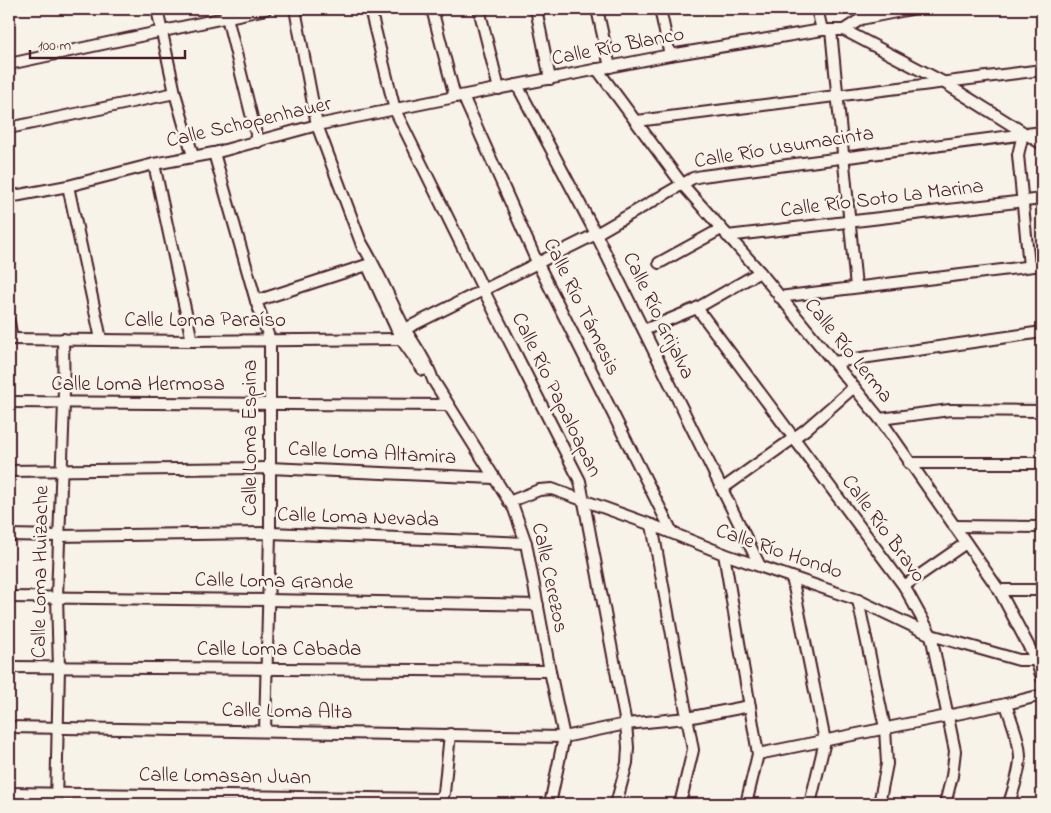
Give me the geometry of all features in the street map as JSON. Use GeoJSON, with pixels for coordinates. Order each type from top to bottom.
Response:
{"type":"FeatureCollection","features":[{"type":"Feature","properties":{"kind":"street"},"geometry":{"type":"LineString","coordinates":[[157,9],[175,93],[193,156]]}},
{"type":"Feature","properties":{"kind":"street"},"geometry":{"type":"LineString","coordinates":[[9,64],[162,31],[225,13],[266,9]]}},
{"type":"Feature","properties":{"kind":"street","name":"Calle Cerezos"},"geometry":{"type":"LineString","coordinates":[[295,9],[317,125],[361,242],[367,265],[401,339],[424,372],[433,380]]}},
{"type":"Feature","properties":{"kind":"street","name":"Calle Río Papaloapan"},"geometry":{"type":"LineString","coordinates":[[370,9],[395,110],[580,481],[626,724],[628,747],[616,804]]}},
{"type":"Feature","properties":{"kind":"street","name":"Calle Río Támesis"},"geometry":{"type":"LineString","coordinates":[[432,9],[459,96],[537,262],[672,532]]}},
{"type":"Feature","properties":{"kind":"street"},"geometry":{"type":"LineString","coordinates":[[479,9],[499,89]]}},
{"type":"Feature","properties":{"kind":"street"},"geometry":{"type":"LineString","coordinates":[[536,9],[550,79]]}},
{"type":"Feature","properties":{"kind":"street"},"geometry":{"type":"LineString","coordinates":[[598,9],[610,67]]}},
{"type":"Feature","properties":{"kind":"street"},"geometry":{"type":"LineString","coordinates":[[660,9],[670,55]]}},
{"type":"Feature","properties":{"kind":"street"},"geometry":{"type":"LineString","coordinates":[[817,9],[826,30],[838,96],[856,287]]}},
{"type":"Feature","properties":{"kind":"street"},"geometry":{"type":"LineString","coordinates":[[844,30],[861,19],[883,11],[911,9]]}},
{"type":"Feature","properties":{"kind":"street"},"geometry":{"type":"LineString","coordinates":[[225,13],[258,142]]}},
{"type":"Feature","properties":{"kind":"street","name":"Calle Río Blanco"},"geometry":{"type":"LineString","coordinates":[[499,89],[670,55],[826,30],[844,30],[943,82],[1023,134],[1042,144]]}},
{"type":"Feature","properties":{"kind":"street","name":"Calle Río Lerma"},"geometry":{"type":"LineString","coordinates":[[597,69],[682,184],[760,272],[880,419],[999,590],[1039,660],[1042,678]]}},
{"type":"Feature","properties":{"kind":"street"},"geometry":{"type":"LineString","coordinates":[[637,121],[1042,70]]}},
{"type":"Feature","properties":{"kind":"street","name":"Calle Río Grijalva"},"geometry":{"type":"LineString","coordinates":[[517,85],[596,234],[760,566]]}},
{"type":"Feature","properties":{"kind":"street","name":"Calle Schopenhauer"},"geometry":{"type":"LineString","coordinates":[[9,197],[68,186],[154,164],[258,142],[317,125],[499,89]]}},
{"type":"Feature","properties":{"kind":"street"},"geometry":{"type":"LineString","coordinates":[[9,128],[175,93]]}},
{"type":"Feature","properties":{"kind":"street","name":"Calle Río Usumacinta"},"geometry":{"type":"LineString","coordinates":[[405,328],[596,234],[682,184],[702,176],[1042,132]]}},
{"type":"Feature","properties":{"kind":"street"},"geometry":{"type":"LineString","coordinates":[[1023,134],[1018,155],[1029,266]]}},
{"type":"Feature","properties":{"kind":"street","name":"Calle Loma Espina"},"geometry":{"type":"LineString","coordinates":[[214,152],[256,301],[270,340],[270,533],[265,731]]}},
{"type":"Feature","properties":{"kind":"street"},"geometry":{"type":"LineString","coordinates":[[154,164],[192,341]]}},
{"type":"Feature","properties":{"kind":"street"},"geometry":{"type":"LineString","coordinates":[[68,186],[101,339]]}},
{"type":"Feature","properties":{"kind":"street","name":"Calle Río Soto La Marina"},"geometry":{"type":"LineString","coordinates":[[724,232],[850,222],[1042,200]]}},
{"type":"Feature","properties":{"kind":"street"},"geometry":{"type":"LineString","coordinates":[[659,263],[724,232]]}},
{"type":"Feature","properties":{"kind":"street","name":"Calle Cerezos"},"geometry":{"type":"LineString","coordinates":[[361,242],[373,262],[405,328],[429,368],[433,380],[514,509],[526,543],[564,736],[550,804]]}},
{"type":"Feature","properties":{"kind":"street"},"geometry":{"type":"LineString","coordinates":[[256,301],[367,265]]}},
{"type":"Feature","properties":{"kind":"street"},"geometry":{"type":"LineString","coordinates":[[779,297],[1042,265]]}},
{"type":"Feature","properties":{"kind":"street"},"geometry":{"type":"LineString","coordinates":[[644,330],[697,308],[760,272]]}},
{"type":"Feature","properties":{"kind":"street","name":"Calle Río Bravo"},"geometry":{"type":"LineString","coordinates":[[697,308],[904,586],[931,635],[955,750],[955,762],[945,804]]}},
{"type":"Feature","properties":{"kind":"street"},"geometry":{"type":"LineString","coordinates":[[9,322],[10,339]]}},
{"type":"Feature","properties":{"kind":"street"},"geometry":{"type":"LineString","coordinates":[[834,362],[1042,332]]}},
{"type":"Feature","properties":{"kind":"street","name":"Calle Loma Paraíso"},"geometry":{"type":"LineString","coordinates":[[10,339],[192,341],[401,339]]}},
{"type":"Feature","properties":{"kind":"street","name":"Calle Loma Huizache"},"geometry":{"type":"LineString","coordinates":[[56,804],[59,668],[58,536],[64,403],[64,339]]}},
{"type":"Feature","properties":{"kind":"street"},"geometry":{"type":"LineString","coordinates":[[722,489],[793,438],[854,387]]}},
{"type":"Feature","properties":{"kind":"street","name":"Calle Loma Hermosa"},"geometry":{"type":"LineString","coordinates":[[9,402],[270,405],[448,404]]}},
{"type":"Feature","properties":{"kind":"street"},"geometry":{"type":"LineString","coordinates":[[880,419],[950,410],[1042,411]]}},
{"type":"Feature","properties":{"kind":"street"},"geometry":{"type":"LineString","coordinates":[[909,462],[1042,463]]}},
{"type":"Feature","properties":{"kind":"street","name":"Calle Loma Altamira"},"geometry":{"type":"LineString","coordinates":[[9,471],[270,468],[494,478]]}},
{"type":"Feature","properties":{"kind":"street","name":"Calle Río Hondo"},"geometry":{"type":"LineString","coordinates":[[509,502],[539,490],[552,489],[672,532],[724,554],[858,600],[931,635],[1019,660],[1039,660]]}},
{"type":"Feature","properties":{"kind":"street"},"geometry":{"type":"LineString","coordinates":[[652,525],[692,750],[680,804]]}},
{"type":"Feature","properties":{"kind":"street"},"geometry":{"type":"LineString","coordinates":[[954,526],[1042,527]]}},
{"type":"Feature","properties":{"kind":"street","name":"Calle Loma Nevada"},"geometry":{"type":"LineString","coordinates":[[9,535],[270,533],[526,543]]}},
{"type":"Feature","properties":{"kind":"street"},"geometry":{"type":"LineString","coordinates":[[904,586],[966,544]]}},
{"type":"Feature","properties":{"kind":"street"},"geometry":{"type":"LineString","coordinates":[[724,554],[758,754],[746,804]]}},
{"type":"Feature","properties":{"kind":"street"},"geometry":{"type":"LineString","coordinates":[[792,577],[824,741],[810,804]]}},
{"type":"Feature","properties":{"kind":"street"},"geometry":{"type":"LineString","coordinates":[[999,590],[1042,590]]}},
{"type":"Feature","properties":{"kind":"street","name":"Calle Loma Grande"},"geometry":{"type":"LineString","coordinates":[[9,597],[538,606]]}},
{"type":"Feature","properties":{"kind":"street"},"geometry":{"type":"LineString","coordinates":[[858,600],[885,728],[887,764],[879,804]]}},
{"type":"Feature","properties":{"kind":"street","name":"Calle Loma Cabada"},"geometry":{"type":"LineString","coordinates":[[9,667],[550,671]]}},
{"type":"Feature","properties":{"kind":"street"},"geometry":{"type":"LineString","coordinates":[[758,754],[1042,695]]}},
{"type":"Feature","properties":{"kind":"street"},"geometry":{"type":"LineString","coordinates":[[1006,704],[1019,746],[1020,758],[1009,804]]}},
{"type":"Feature","properties":{"kind":"street","name":"Calle Loma Alta"},"geometry":{"type":"LineString","coordinates":[[9,726],[564,736],[626,724],[687,718],[750,706]]}},
{"type":"Feature","properties":{"kind":"street","name":"Calle Lomasan Juan"},"geometry":{"type":"LineString","coordinates":[[9,793],[436,800],[441,798],[444,793],[450,734]]}}]}
